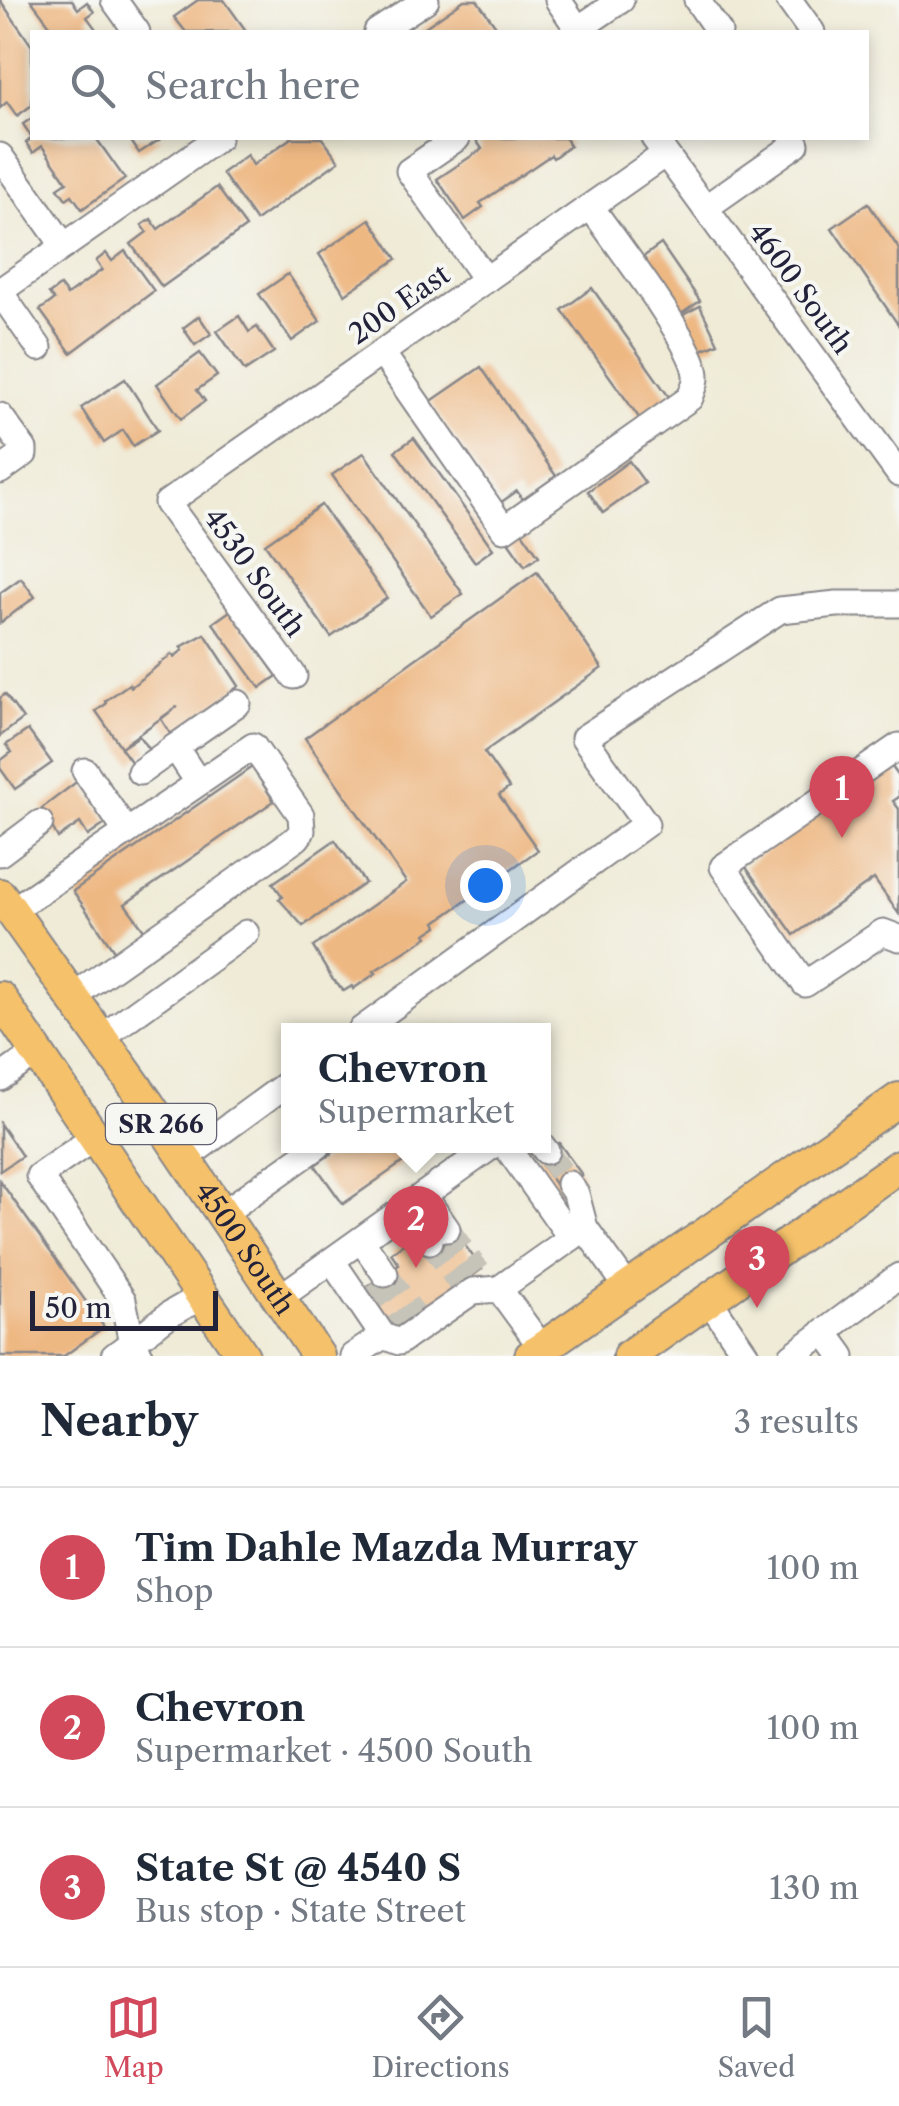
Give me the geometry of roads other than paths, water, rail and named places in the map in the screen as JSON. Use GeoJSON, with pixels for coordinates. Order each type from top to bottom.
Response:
{"type":"FeatureCollection","features":[{"type":"Feature","properties":{"kind":"main road","name":"4500 South"},"geometry":{"type":"LineString","coordinates":[[6,902],[318,1356]]}},
{"type":"Feature","properties":{"kind":"main road","name":"SR 266"},"geometry":{"type":"LineString","coordinates":[[0,998],[243,1356]]}},
{"type":"Feature","properties":{"kind":"main road"},"geometry":{"type":"LineString","coordinates":[[536,1352],[899,1099]]}},
{"type":"Feature","properties":{"kind":"main road"},"geometry":{"type":"LineString","coordinates":[[630,1356],[899,1166]]}},
{"type":"Feature","properties":{"kind":"street"},"geometry":{"type":"LineString","coordinates":[[114,0],[136,30]]}},
{"type":"Feature","properties":{"kind":"street"},"geometry":{"type":"LineString","coordinates":[[381,30],[426,0]]}},
{"type":"Feature","properties":{"kind":"street"},"geometry":{"type":"LineString","coordinates":[[558,0],[578,30]]}},
{"type":"Feature","properties":{"kind":"street"},"geometry":{"type":"LineString","coordinates":[[580,30],[621,0]]}},
{"type":"Feature","properties":{"kind":"street"},"geometry":{"type":"LineString","coordinates":[[697,0],[718,30]]}},
{"type":"Feature","properties":{"kind":"street"},"geometry":{"type":"LineString","coordinates":[[790,0],[811,30]]}},
{"type":"Feature","properties":{"kind":"street"},"geometry":{"type":"LineString","coordinates":[[39,348],[0,292],[213,140]]}},
{"type":"Feature","properties":{"kind":"street"},"geometry":{"type":"LineString","coordinates":[[454,140],[409,170],[486,280]]}},
{"type":"Feature","properties":{"kind":"street"},"geometry":{"type":"LineString","coordinates":[[705,208],[797,140]]}},
{"type":"Feature","properties":{"kind":"street","name":"200 East"},"geometry":{"type":"LineString","coordinates":[[168,503],[591,207],[660,146]]}},
{"type":"Feature","properties":{"kind":"street","name":"4600 South"},"geometry":{"type":"LineString","coordinates":[[660,146],[899,474]]}},
{"type":"Feature","properties":{"kind":"street"},"geometry":{"type":"LineString","coordinates":[[0,156],[64,246]]}},
{"type":"Feature","properties":{"kind":"street"},"geometry":{"type":"LineString","coordinates":[[382,353],[504,529],[690,398],[697,376],[675,329],[591,207]]}},
{"type":"Feature","properties":{"kind":"street"},"geometry":{"type":"LineString","coordinates":[[0,416],[24,454],[0,471]]}},
{"type":"Feature","properties":{"kind":"street","name":"4530 South"},"geometry":{"type":"LineString","coordinates":[[168,503],[294,676]]}},
{"type":"Feature","properties":{"kind":"street"},"geometry":{"type":"LineString","coordinates":[[371,1023],[646,824],[584,738],[780,610],[837,604],[899,604]]}},
{"type":"Feature","properties":{"kind":"street"},"geometry":{"type":"LineString","coordinates":[[140,772],[238,703]]}},
{"type":"Feature","properties":{"kind":"street"},"geometry":{"type":"LineString","coordinates":[[6,902],[126,831],[253,746],[301,815],[302,831],[73,996]]}},
{"type":"Feature","properties":{"kind":"street"},"geometry":{"type":"LineString","coordinates":[[899,746],[723,867],[806,984],[883,932],[899,938]]}},
{"type":"Feature","properties":{"kind":"street"},"geometry":{"type":"LineString","coordinates":[[175,747],[198,782]]}},
{"type":"Feature","properties":{"kind":"street"},"geometry":{"type":"LineString","coordinates":[[84,770],[126,831]]}},
{"type":"Feature","properties":{"kind":"street"},"geometry":{"type":"LineString","coordinates":[[0,853],[40,823]]}},
{"type":"Feature","properties":{"kind":"street"},"geometry":{"type":"LineString","coordinates":[[102,1037],[246,933]]}},
{"type":"Feature","properties":{"kind":"street"},"geometry":{"type":"LineString","coordinates":[[0,1078],[36,1054]]}},
{"type":"Feature","properties":{"kind":"street"},"geometry":{"type":"LineString","coordinates":[[184,1158],[281,1088]]}},
{"type":"Feature","properties":{"kind":"street"},"geometry":{"type":"LineString","coordinates":[[95,1136],[39,1176],[123,1300],[129,1352]]}},
{"type":"Feature","properties":{"kind":"street"},"geometry":{"type":"LineString","coordinates":[[222,1214],[308,1153]]}},
{"type":"Feature","properties":{"kind":"street"},"geometry":{"type":"LineString","coordinates":[[279,1298],[482,1153]]}},
{"type":"Feature","properties":{"kind":"street"},"geometry":{"type":"LineString","coordinates":[[512,1153],[628,1288]]}},
{"type":"Feature","properties":{"kind":"street"},"geometry":{"type":"LineString","coordinates":[[570,1184],[576,1194],[578,1232]]}},
{"type":"Feature","properties":{"kind":"street"},"geometry":{"type":"LineString","coordinates":[[415,1201],[439,1235]]}},
{"type":"Feature","properties":{"kind":"street"},"geometry":{"type":"LineString","coordinates":[[353,1356],[578,1232]]}},
{"type":"Feature","properties":{"kind":"street"},"geometry":{"type":"LineString","coordinates":[[346,1251],[376,1280]]}},
{"type":"Feature","properties":{"kind":"street"},"geometry":{"type":"LineString","coordinates":[[346,1251],[404,1329]]}},
{"type":"Feature","properties":{"kind":"street"},"geometry":{"type":"LineString","coordinates":[[792,1356],[899,1276]]}},
{"type":"Feature","properties":{"kind":"street"},"geometry":{"type":"LineString","coordinates":[[479,1286],[536,1352]]}},
{"type":"Feature","properties":{"kind":"street"},"geometry":{"type":"LineString","coordinates":[[129,1352],[170,1314],[202,1296]]}},
{"type":"Feature","properties":{"kind":"street"},"geometry":{"type":"LineString","coordinates":[[709,1300],[747,1356]]}},
{"type":"Feature","properties":{"kind":"street"},"geometry":{"type":"LineString","coordinates":[[824,1331],[842,1356]]}},
{"type":"Feature","properties":{"kind":"tunnel"},"geometry":{"type":"LineString","coordinates":[[547,1153],[569,1184]]}},
{"type":"Feature","properties":{"kind":"tunnel"},"geometry":{"type":"LineString","coordinates":[[447,1229],[478,1272]]}},
{"type":"Feature","properties":{"kind":"tunnel"},"geometry":{"type":"LineString","coordinates":[[430,1241],[461,1284]]}},
{"type":"Feature","properties":{"kind":"tunnel"},"geometry":{"type":"LineString","coordinates":[[385,1274],[415,1317]]}},
{"type":"Feature","properties":{"kind":"tunnel"},"geometry":{"type":"LineString","coordinates":[[368,1286],[398,1329]]}},
{"type":"Feature","properties":{"kind":"place","name":"Tim Dahle Mazda Murray"},"geometry":{"type":"Point","coordinates":[842,838]}},
{"type":"Feature","properties":{"kind":"place","name":"Chevron"},"geometry":{"type":"Point","coordinates":[416,1268]}},
{"type":"Feature","properties":{"kind":"place","name":"State St @ 4540 S"},"geometry":{"type":"Point","coordinates":[757,1308]}}]}
